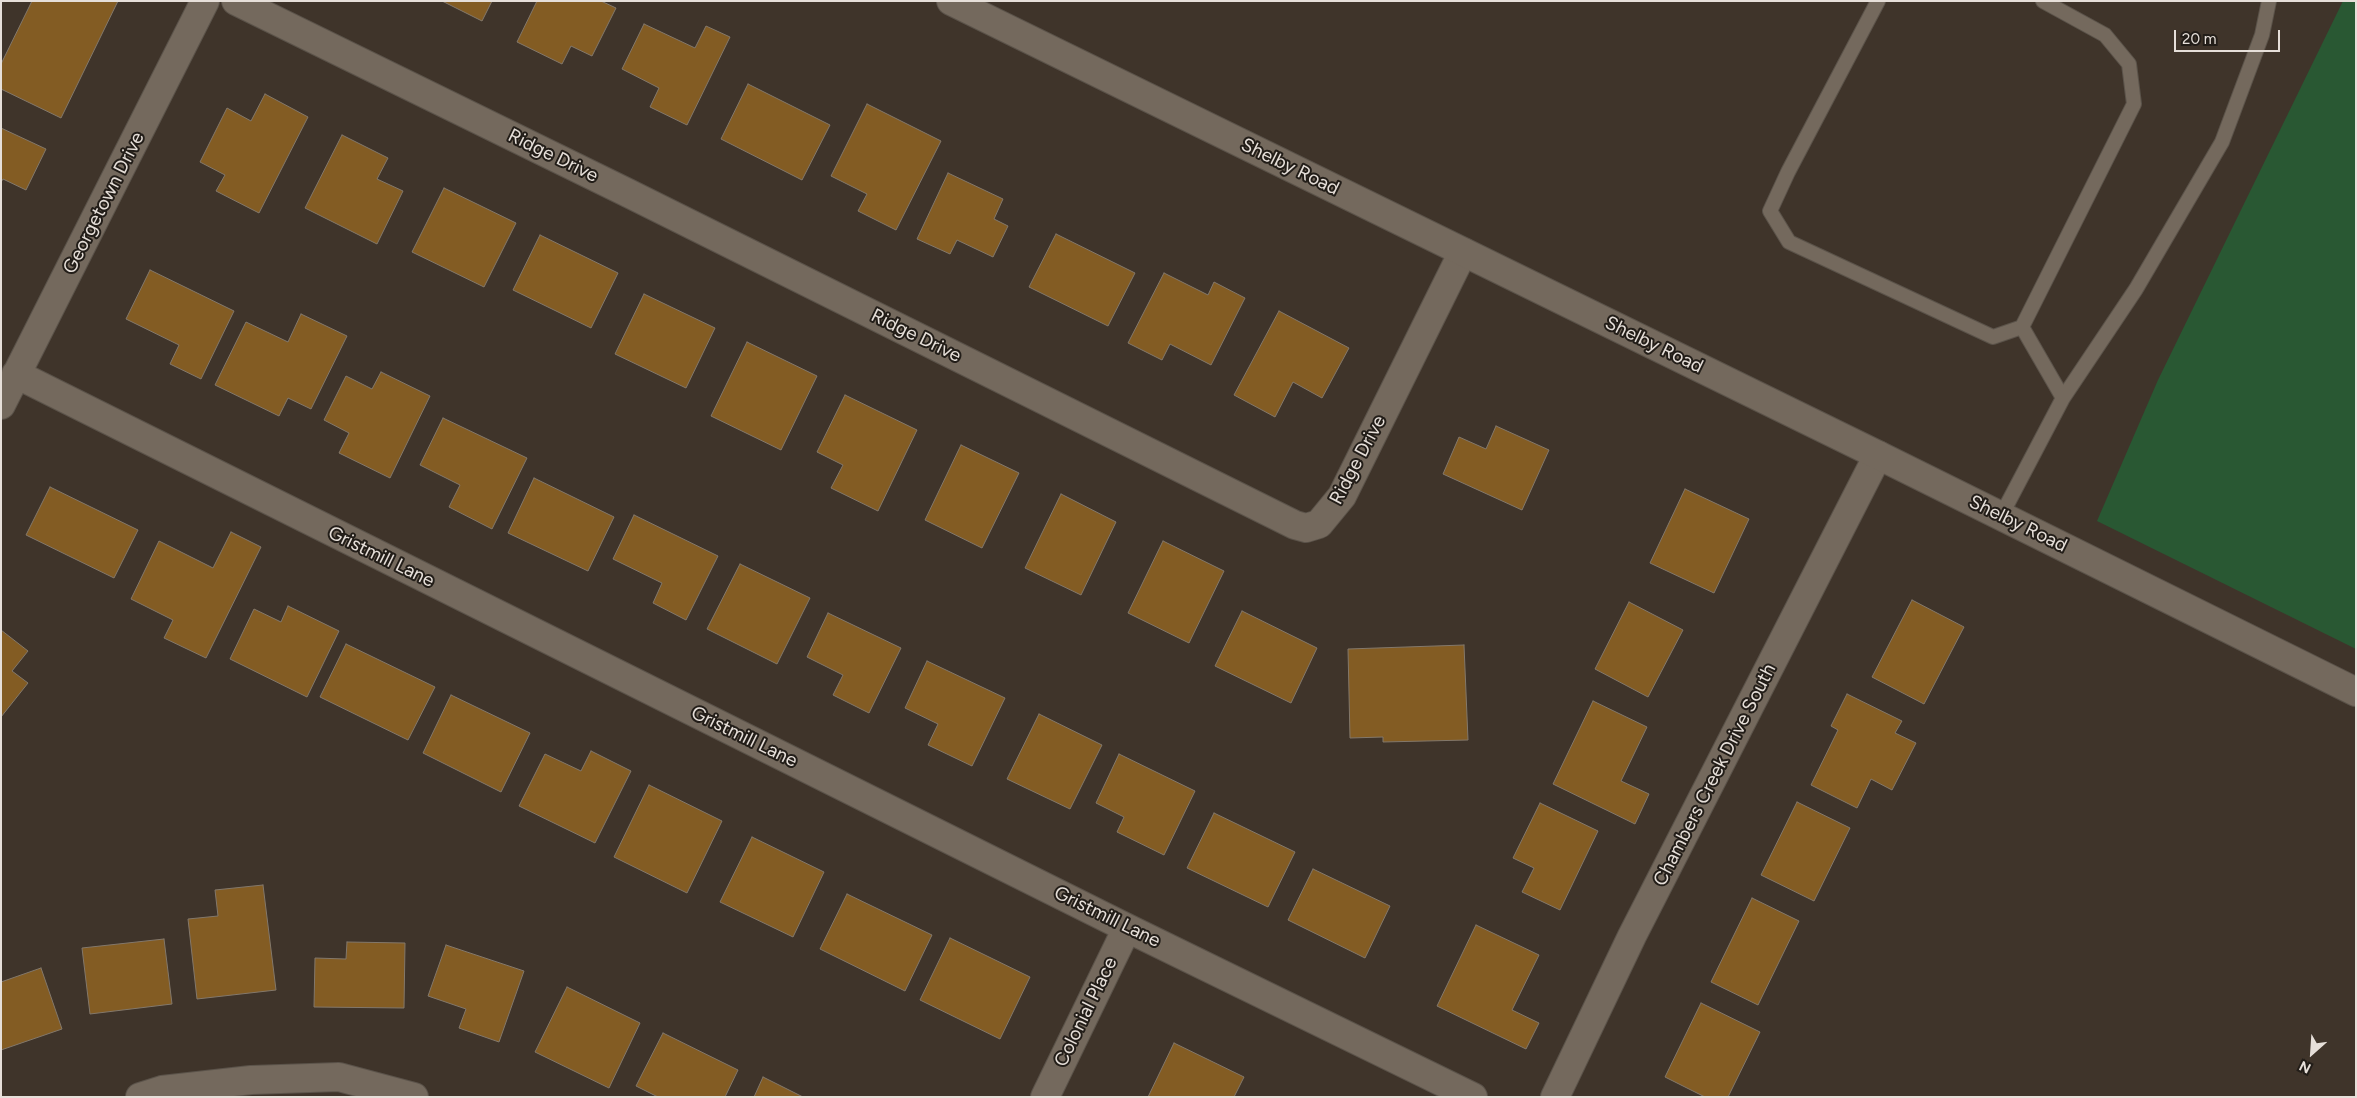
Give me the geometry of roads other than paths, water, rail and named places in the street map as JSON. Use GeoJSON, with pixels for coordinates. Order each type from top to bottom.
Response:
{"type":"FeatureCollection","features":[{"type":"Feature","properties":{"kind":"street","name":"Georgetown Drive"},"geometry":{"type":"LineString","coordinates":[[1,405],[205,1]]}},
{"type":"Feature","properties":{"kind":"street","name":"Ridge Drive"},"geometry":{"type":"LineString","coordinates":[[236,1],[628,192],[1295,525],[1306,528],[1320,524],[1342,496],[1463,252]]}},
{"type":"Feature","properties":{"kind":"street","name":"Shelby Road"},"geometry":{"type":"LineString","coordinates":[[951,1],[1878,455],[2356,692]]}},
{"type":"Feature","properties":{"kind":"street","name":"Gristmill Lane"},"geometry":{"type":"LineString","coordinates":[[16,374],[1128,928],[1473,1097]]}},
{"type":"Feature","properties":{"kind":"street","name":"Chambers Creek Drive South"},"geometry":{"type":"LineString","coordinates":[[1555,1097],[1632,936],[1878,455]]}},
{"type":"Feature","properties":{"kind":"street","name":"Colonial Place"},"geometry":{"type":"LineString","coordinates":[[1045,1097],[1128,928]]}},
{"type":"Feature","properties":{"kind":"street"},"geometry":{"type":"LineString","coordinates":[[140,1097],[162,1090],[251,1080],[339,1077],[414,1097]]}},
{"type":"Feature","properties":{"kind":"lane"},"geometry":{"type":"LineString","coordinates":[[1878,1],[1788,172],[1770,211],[1789,242],[1993,337],[2022,327],[2134,104],[2130,64],[2105,34],[2043,1]]}},
{"type":"Feature","properties":{"kind":"lane"},"geometry":{"type":"LineString","coordinates":[[2001,516],[2063,398],[2136,289],[2222,142],[2262,36],[2269,1]]}},
{"type":"Feature","properties":{"kind":"lane"},"geometry":{"type":"LineString","coordinates":[[2022,327],[2063,398]]}}]}
